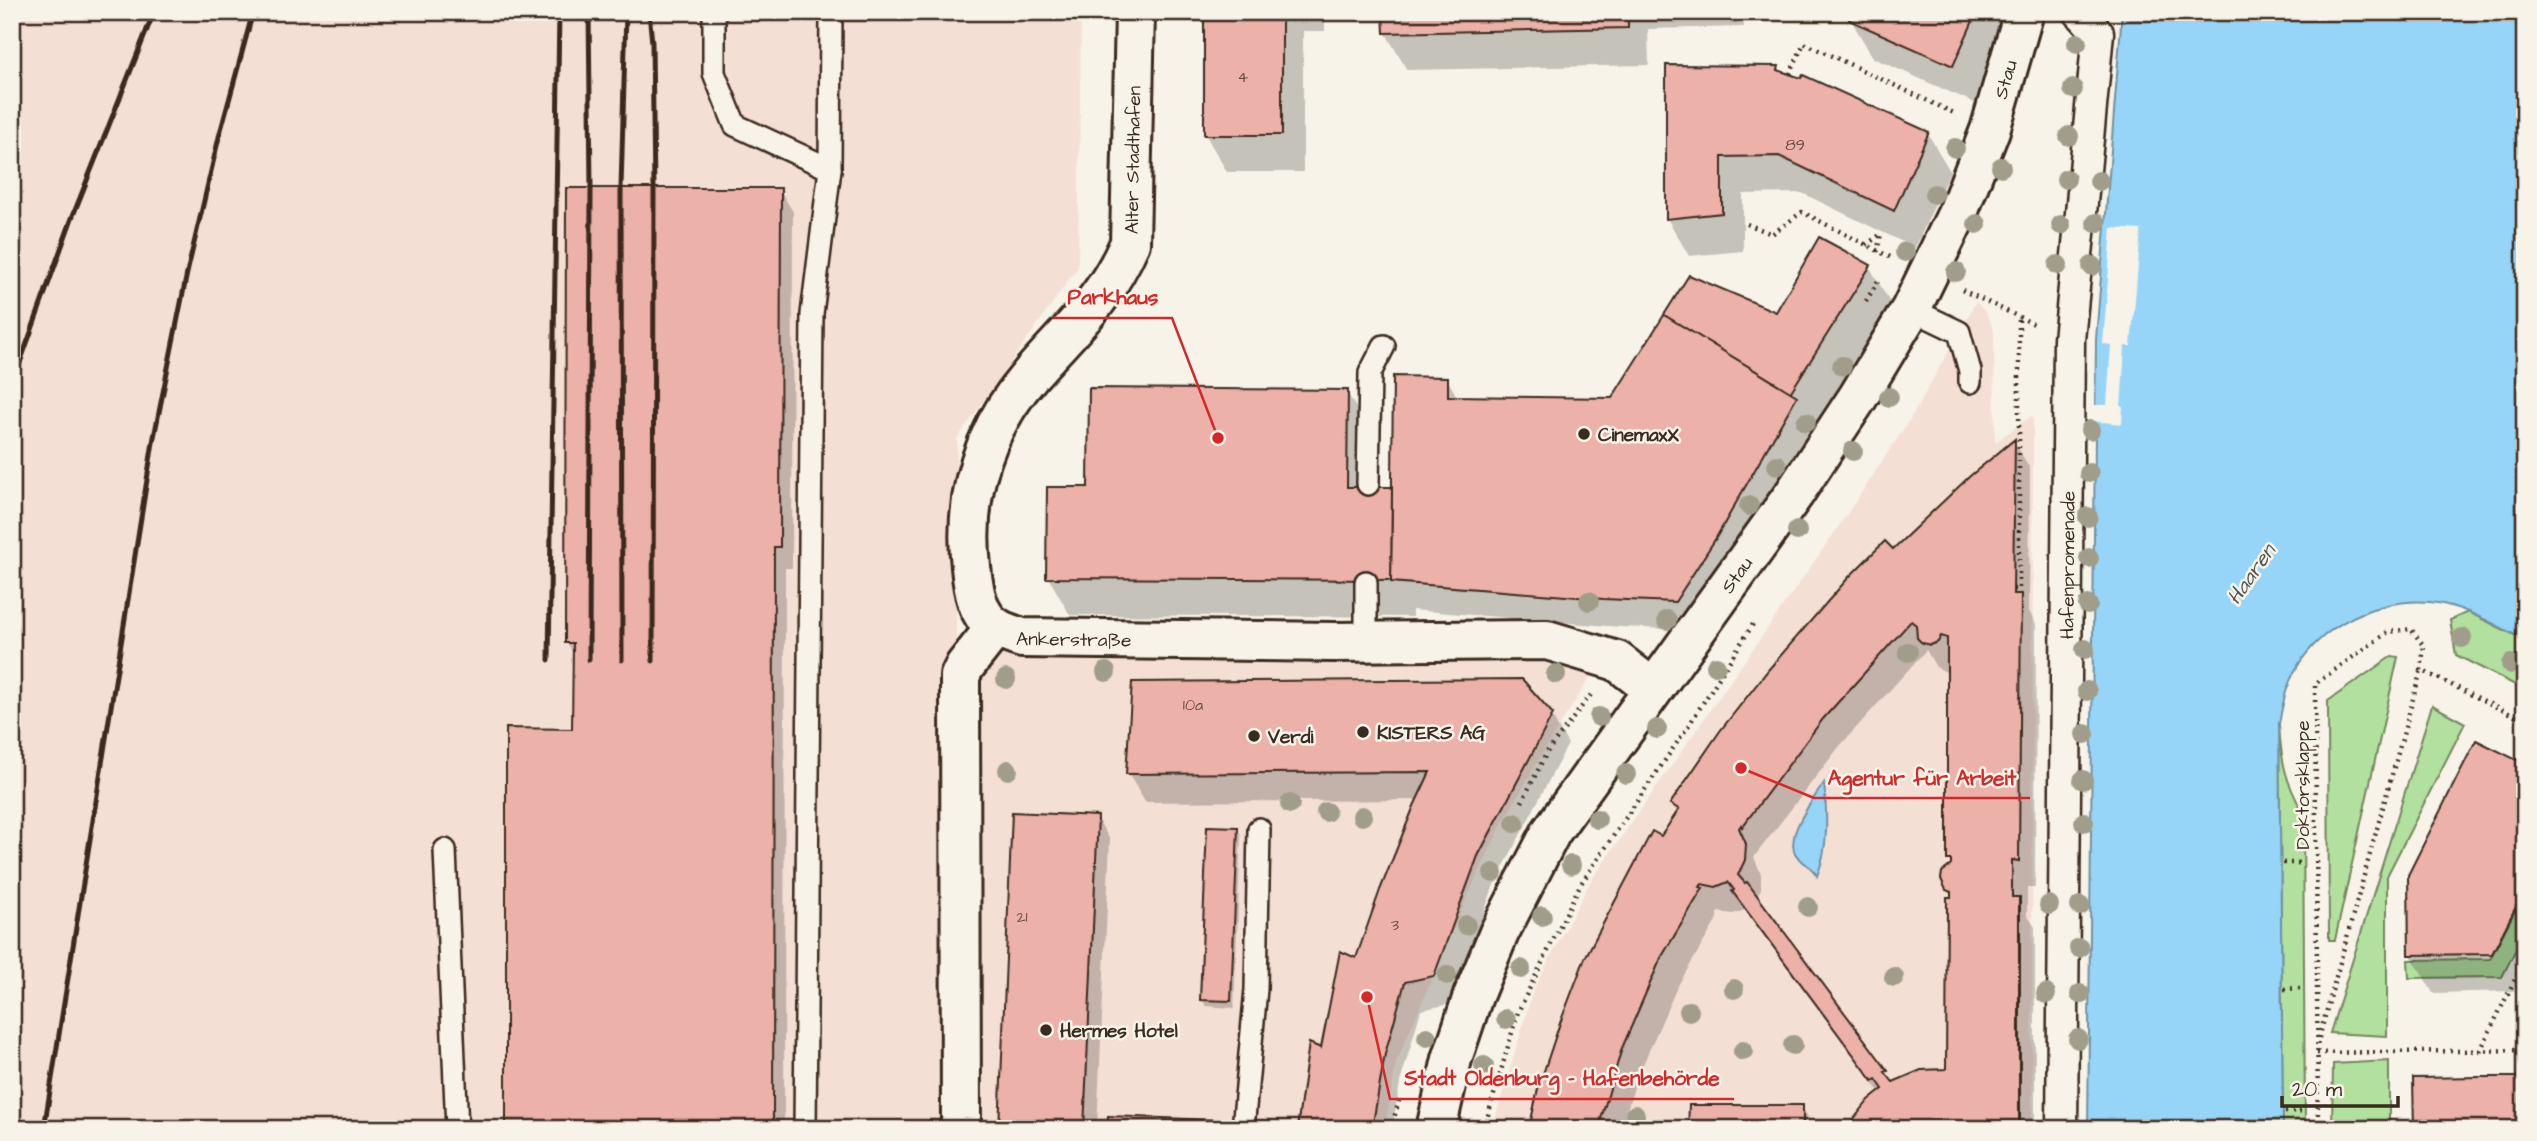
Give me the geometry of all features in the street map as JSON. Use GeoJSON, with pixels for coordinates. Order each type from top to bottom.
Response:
{"type":"FeatureCollection","features":[{"type":"Feature","properties":{"kind":"street","name":"Alter Stadthafen"},"geometry":{"type":"LineString","coordinates":[[995,628],[980,610],[972,581],[968,540],[972,490],[983,451],[1001,416],[1030,375],[1094,306],[1117,273],[1130,243],[1135,12]]}},
{"type":"Feature","properties":{"kind":"street","name":"Stau"},"geometry":{"type":"LineString","coordinates":[[1436,1129],[1456,1046],[1473,996],[1499,933],[1551,832],[1794,494],[1858,397],[1910,309],[1959,210],[1990,130],[2024,12]]}},
{"type":"Feature","properties":{"kind":"street","name":"Hafenpromenade"},"geometry":{"type":"LineString","coordinates":[[2062,1129],[2069,340],[2098,33],[2079,12]]}},
{"type":"Feature","properties":{"kind":"street","name":"Ankerstraße"},"geometry":{"type":"LineString","coordinates":[[961,1129],[960,676],[995,628],[1022,638],[1547,640],[1617,661],[1653,689]]}},
{"type":"Feature","properties":{"kind":"lane"},"geometry":{"type":"LineString","coordinates":[[714,12],[714,73],[735,125],[830,169]]}},
{"type":"Feature","properties":{"kind":"lane"},"geometry":{"type":"LineString","coordinates":[[805,1129],[812,314],[830,169],[831,12]]}},
{"type":"Feature","properties":{"kind":"lane"},"geometry":{"type":"LineString","coordinates":[[1910,309],[1959,332],[1970,372],[1970,382]]}},
{"type":"Feature","properties":{"kind":"lane"},"geometry":{"type":"LineString","coordinates":[[1368,484],[1370,373],[1384,346]]}},
{"type":"Feature","properties":{"kind":"lane"},"geometry":{"type":"LineString","coordinates":[[1366,582],[1366,640]]}},
{"type":"Feature","properties":{"kind":"lane"},"geometry":{"type":"LineString","coordinates":[[1243,1129],[1256,989],[1259,829]]}},
{"type":"Feature","properties":{"kind":"lane"},"geometry":{"type":"LineString","coordinates":[[445,850],[457,1129]]}},
{"type":"Feature","properties":{"kind":"path"},"geometry":{"type":"LineString","coordinates":[[1790,74],[1804,43],[1990,130]]}},
{"type":"Feature","properties":{"kind":"path"},"geometry":{"type":"LineString","coordinates":[[1747,224],[1772,234],[1802,212],[1866,245]]}},
{"type":"Feature","properties":{"kind":"path"},"geometry":{"type":"LineString","coordinates":[[1928,274],[2069,340]]}},
{"type":"Feature","properties":{"kind":"path"},"geometry":{"type":"LineString","coordinates":[[2013,589],[2018,589],[2019,317]]}},
{"type":"Feature","properties":{"kind":"path","name":"Doktorsklappe"},"geometry":{"type":"LineString","coordinates":[[2317,1045],[2421,670],[2424,646],[2411,629],[2388,632],[2315,684],[2317,1053],[2318,1129]]}},
{"type":"Feature","properties":{"kind":"path"},"geometry":{"type":"LineString","coordinates":[[2421,670],[2525,721]]}},
{"type":"Feature","properties":{"kind":"path"},"geometry":{"type":"LineString","coordinates":[[2283,863],[2301,863]]}},
{"type":"Feature","properties":{"kind":"path"},"geometry":{"type":"LineString","coordinates":[[2480,1051],[2525,959]]}},
{"type":"Feature","properties":{"kind":"path"},"geometry":{"type":"LineString","coordinates":[[2284,989],[2301,988]]}},
{"type":"Feature","properties":{"kind":"path"},"geometry":{"type":"LineString","coordinates":[[2317,1053],[2525,1050]]}},
{"type":"Feature","properties":{"kind":"path"},"geometry":{"type":"LineString","coordinates":[[2285,1112],[2302,1111]]}},
{"type":"Feature","properties":{"kind":"shaded area"},"geometry":{"type":"Polygon","coordinates":[[[12,12],[1081,12],[1078,267],[957,439],[956,644],[1334,642],[1603,657],[1503,822],[1467,897],[1396,1063],[1385,1129],[12,1129],[12,12]]]}},
{"type":"Feature","properties":{"kind":"shaded area"},"geometry":{"type":"Polygon","coordinates":[[[1976,302],[1986,313],[1994,330],[1995,442],[2033,415],[2032,1129],[1492,1129],[1533,991],[1590,882],[1844,519],[1914,413],[1976,302]]]}},
{"type":"Feature","properties":{"kind":"green space"},"geometry":{"type":"Polygon","coordinates":[[[2468,612],[2525,640],[2525,690],[2456,655],[2450,620],[2468,612]]]}},
{"type":"Feature","properties":{"kind":"green space"},"geometry":{"type":"Polygon","coordinates":[[[2392,656],[2398,657],[2335,940],[2329,940],[2328,701],[2392,656]]]}},
{"type":"Feature","properties":{"kind":"green space"},"geometry":{"type":"Polygon","coordinates":[[[2432,705],[2465,723],[2387,876],[2387,1036],[2330,1033],[2432,705]]]}},
{"type":"Feature","properties":{"kind":"green space"},"geometry":{"type":"Polygon","coordinates":[[[2279,724],[2285,770],[2303,812],[2305,1129],[2283,1129],[2279,724]]]}},
{"type":"Feature","properties":{"kind":"green space"},"geometry":{"type":"Polygon","coordinates":[[[2517,907],[2525,911],[2525,931],[2502,977],[2409,978],[2408,960],[2490,959],[2517,907]]]}},
{"type":"Feature","properties":{"kind":"green space"},"geometry":{"type":"Polygon","coordinates":[[[2389,1061],[2389,1129],[2332,1129],[2333,1064],[2389,1061]]]}},
{"type":"Feature","properties":{"kind":"water","name":"Haaren"},"geometry":{"type":"Polygon","coordinates":[[[2122,12],[2525,12],[2525,640],[2455,607],[2430,602],[2408,602],[2363,612],[2343,623],[2324,636],[2308,652],[2295,671],[2286,692],[2279,724],[2283,1129],[2088,1129],[2096,339],[2122,12]]]}},
{"type":"Feature","properties":{"kind":"water"},"geometry":{"type":"Polygon","coordinates":[[[1824,783],[1825,842],[1817,876],[1797,856],[1793,845],[1802,817],[1824,783]]]}},
{"type":"Feature","properties":{"kind":"pier"},"geometry":{"type":"Polygon","coordinates":[[[2112,228],[2141,230],[2131,346],[2125,346],[2122,424],[2091,421],[2091,405],[2107,405],[2111,345],[2103,344],[2112,228]]]}},
{"type":"Feature","properties":{"kind":"building"},"geometry":{"type":"Polygon","coordinates":[[[1204,12],[1282,12],[1282,135],[1204,135],[1204,12]]]}},
{"type":"Feature","properties":{"kind":"building"},"geometry":{"type":"Polygon","coordinates":[[[1383,12],[1628,12],[1628,28],[1384,33],[1383,12]]]}},
{"type":"Feature","properties":{"kind":"building"},"geometry":{"type":"Polygon","coordinates":[[[1853,12],[1977,12],[1953,66],[1849,20],[1853,12]]]}},
{"type":"Feature","properties":{"kind":"building"},"geometry":{"type":"Polygon","coordinates":[[[1666,65],[1779,66],[1778,70],[1801,78],[1803,75],[1929,132],[1894,211],[1779,156],[1722,157],[1722,213],[1666,219],[1666,65]]]}},
{"type":"Feature","properties":{"kind":"building"},"geometry":{"type":"Polygon","coordinates":[[[566,188],[781,188],[780,547],[774,547],[773,1129],[506,1129],[506,728],[572,729],[573,643],[565,643],[566,188]]]}},
{"type":"Feature","properties":{"kind":"building"},"geometry":{"type":"Polygon","coordinates":[[[1819,237],[1871,265],[1790,393],[1664,315],[1689,275],[1776,312],[1819,237]]]}},
{"type":"Feature","properties":{"kind":"building","name":"CinemaxX"},"geometry":{"type":"Polygon","coordinates":[[[1664,315],[1797,396],[1716,538],[1675,602],[1391,582],[1393,376],[1448,377],[1448,396],[1612,398],[1664,315]]]}},
{"type":"Feature","properties":{"kind":"building"},"geometry":{"type":"Polygon","coordinates":[[[1089,388],[1348,390],[1347,487],[1392,487],[1391,580],[1046,578],[1047,487],[1088,487],[1089,388]]]}},
{"type":"Feature","properties":{"kind":"building"},"geometry":{"type":"Polygon","coordinates":[[[2015,439],[2013,594],[2021,594],[2019,861],[2012,860],[2012,897],[2019,897],[2019,1129],[1850,1129],[1853,1120],[1869,1100],[1883,1089],[1876,1079],[1873,1081],[1728,882],[1716,887],[1702,884],[1700,887],[1703,888],[1661,958],[1622,1048],[1598,1129],[1529,1129],[1538,1089],[1585,958],[1652,831],[1661,836],[1679,809],[1670,804],[1720,731],[1769,669],[1849,577],[1885,541],[1893,549],[1970,476],[2015,439]],[[1911,621],[1823,719],[1739,828],[1746,844],[1745,860],[1738,875],[1747,882],[1888,1071],[1885,1072],[1893,1082],[1921,1070],[1946,1069],[1947,897],[1951,897],[1951,892],[1946,890],[1941,879],[1942,872],[1951,865],[1951,860],[1947,860],[1947,638],[1941,636],[1938,642],[1930,645],[1922,643],[1917,638],[1916,625],[1911,621]]]}},
{"type":"Feature","properties":{"kind":"building"},"geometry":{"type":"Polygon","coordinates":[[[1522,679],[1553,714],[1478,856],[1434,976],[1405,982],[1385,1054],[1372,1129],[1297,1129],[1309,1043],[1321,1048],[1340,951],[1356,958],[1380,890],[1430,772],[1126,774],[1132,682],[1522,679]]]}},
{"type":"Feature","properties":{"kind":"building"},"geometry":{"type":"Polygon","coordinates":[[[2476,740],[2525,764],[2525,889],[2492,954],[2409,955],[2408,875],[2476,740]]]}},
{"type":"Feature","properties":{"kind":"building"},"geometry":{"type":"Polygon","coordinates":[[[1012,812],[1098,816],[1084,1129],[999,1129],[1012,812]]]}},
{"type":"Feature","properties":{"kind":"building"},"geometry":{"type":"Polygon","coordinates":[[[1207,826],[1238,827],[1231,1001],[1200,1000],[1207,826]]]}},
{"type":"Feature","properties":{"kind":"building"},"geometry":{"type":"Polygon","coordinates":[[[2020,897],[2020,1129],[2019,1129],[2020,897]]]}},
{"type":"Feature","properties":{"kind":"building"},"geometry":{"type":"Polygon","coordinates":[[[2525,1077],[2525,1129],[2414,1129],[2413,1078],[2525,1077]]]}},
{"type":"Feature","properties":{"kind":"building"},"geometry":{"type":"Polygon","coordinates":[[[1689,1105],[1803,1105],[1803,1129],[1688,1129],[1689,1105]]]}},
{"type":"Feature","properties":{"kind":"building"},"geometry":{"type":"Polygon","coordinates":[[[1108,1116],[1215,1120],[1215,1129],[1107,1129],[1108,1116]]]}},
{"type":"Feature","properties":{"kind":"railway"},"geometry":{"type":"LineString","coordinates":[[12,385],[72,218],[154,12]]}},
{"type":"Feature","properties":{"kind":"railway"},"geometry":{"type":"LineString","coordinates":[[44,1129],[153,442],[187,273],[219,137],[253,12]]}},
{"type":"Feature","properties":{"kind":"railway"},"geometry":{"type":"LineString","coordinates":[[549,660],[559,12]]}},
{"type":"Feature","properties":{"kind":"railway"},"geometry":{"type":"LineString","coordinates":[[589,12],[589,660]]}},
{"type":"Feature","properties":{"kind":"railway"},"geometry":{"type":"LineString","coordinates":[[622,660],[621,188],[626,12]]}},
{"type":"Feature","properties":{"kind":"railway"},"geometry":{"type":"LineString","coordinates":[[649,12],[652,43],[654,188],[653,661]]}},
{"type":"Feature","properties":{"kind":"place","name":"CinemaxX"},"geometry":{"type":"Point","coordinates":[1584,434]}},
{"type":"Feature","properties":{"kind":"place","name":"Parkhaus"},"geometry":{"type":"Point","coordinates":[1218,438]}},
{"type":"Feature","properties":{"kind":"place","name":"KISTERS AG"},"geometry":{"type":"Point","coordinates":[1363,732]}},
{"type":"Feature","properties":{"kind":"place","name":"Verdi"},"geometry":{"type":"Point","coordinates":[1254,736]}},
{"type":"Feature","properties":{"kind":"place","name":"Agentur für Arbeit"},"geometry":{"type":"Point","coordinates":[1741,768]}},
{"type":"Feature","properties":{"kind":"place","name":"Stadt Oldenburg - Hafenbehörde"},"geometry":{"type":"Point","coordinates":[1367,997]}},
{"type":"Feature","properties":{"kind":"place","name":"Hermes Hotel"},"geometry":{"type":"Point","coordinates":[1046,1030]}}]}
